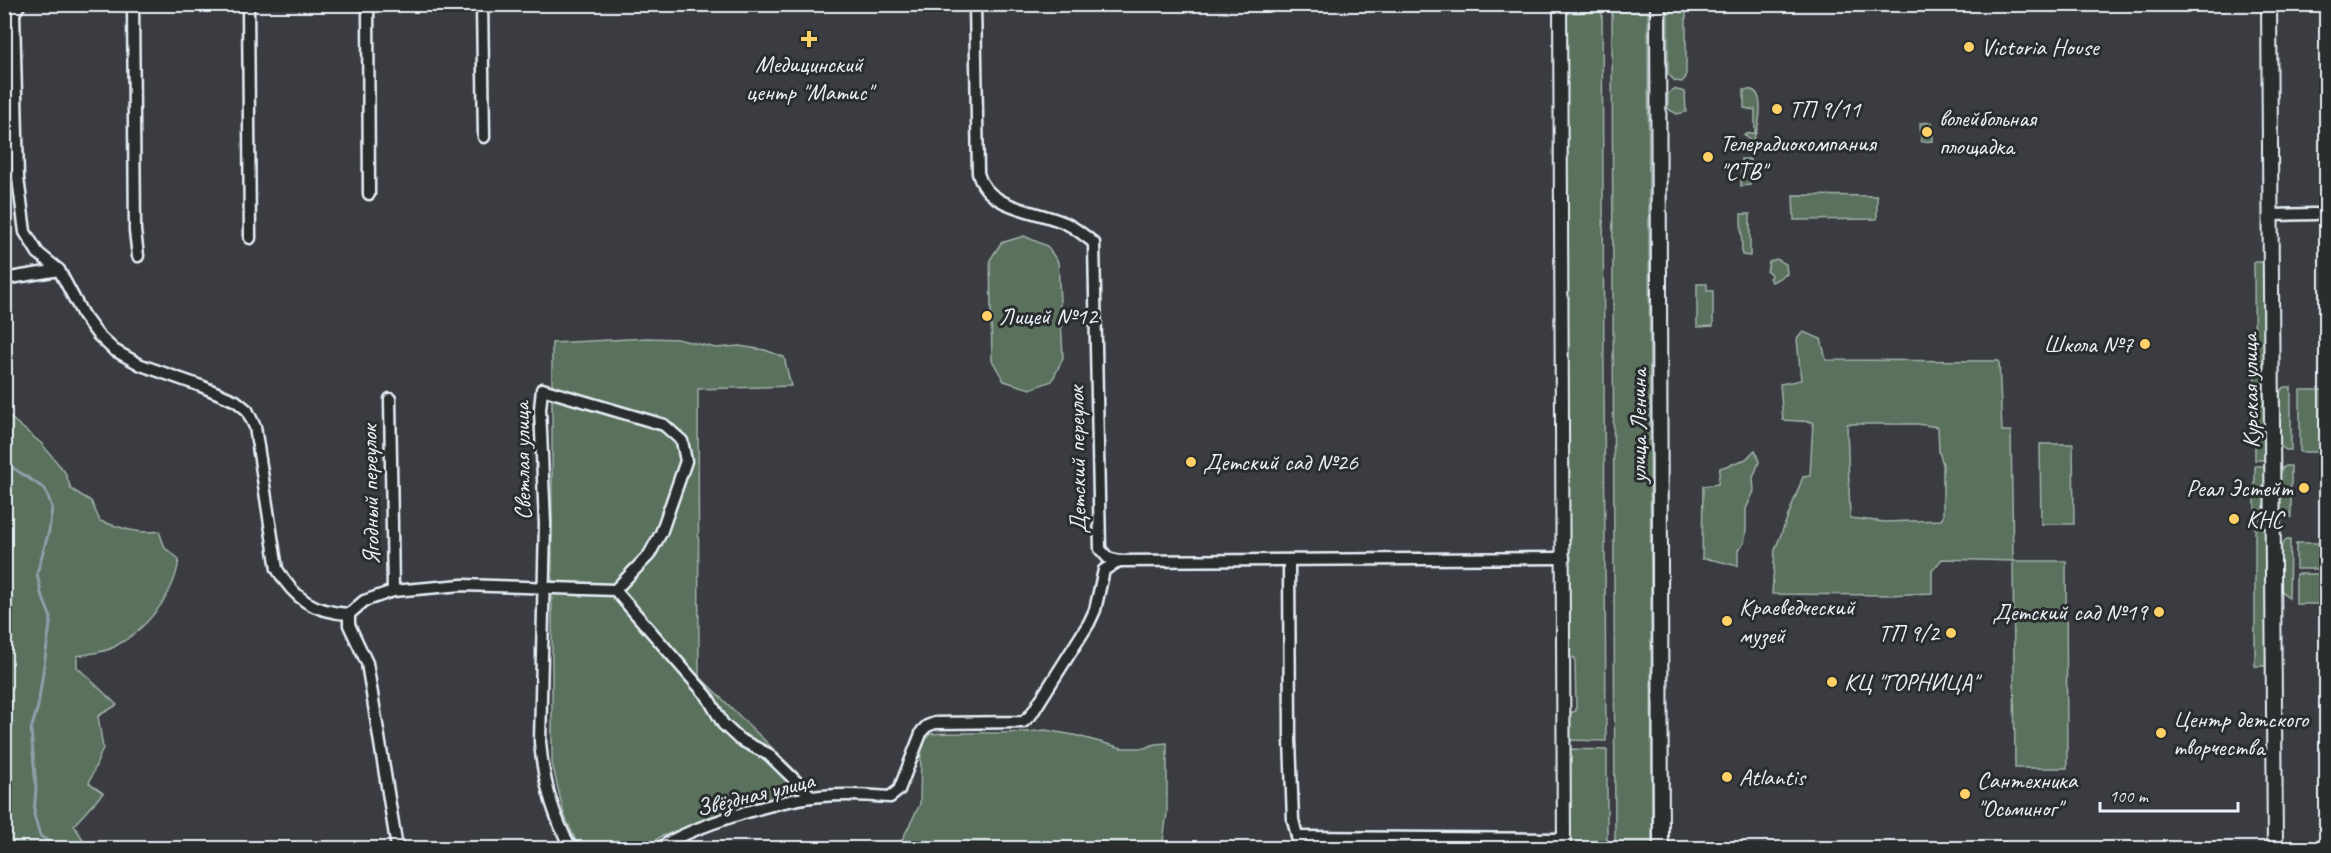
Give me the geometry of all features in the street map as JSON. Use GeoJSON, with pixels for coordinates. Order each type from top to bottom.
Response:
{"type":"FeatureCollection","features":[{"type":"Feature","properties":{"kind":"main road","name":"улица Ленина"},"geometry":{"type":"LineString","coordinates":[[1658,4],[1661,849]]}},
{"type":"Feature","properties":{"kind":"main road","name":"Курская улица"},"geometry":{"type":"LineString","coordinates":[[2269,4],[2275,849]]}},
{"type":"Feature","properties":{"kind":"street"},"geometry":{"type":"LineString","coordinates":[[133,4],[135,231],[138,256]]}},
{"type":"Feature","properties":{"kind":"street"},"geometry":{"type":"LineString","coordinates":[[248,4],[250,238]]}},
{"type":"Feature","properties":{"kind":"street"},"geometry":{"type":"LineString","coordinates":[[368,4],[369,194]]}},
{"type":"Feature","properties":{"kind":"street"},"geometry":{"type":"LineString","coordinates":[[482,4],[484,137]]}},
{"type":"Feature","properties":{"kind":"street","name":"Детский переулок"},"geometry":{"type":"LineString","coordinates":[[975,4],[978,173],[981,184],[998,200],[1066,224],[1080,231],[1094,243],[1100,549],[1108,558],[1119,561]]}},
{"type":"Feature","properties":{"kind":"street"},"geometry":{"type":"LineString","coordinates":[[1297,837],[1338,843],[1564,844],[1560,4]]}},
{"type":"Feature","properties":{"kind":"street"},"geometry":{"type":"LineString","coordinates":[[13,12],[18,177],[25,232],[38,253],[59,270],[83,315],[98,335],[114,350],[141,365],[236,401],[247,410],[255,427],[277,569],[286,585],[311,607],[329,613],[349,614],[363,601],[393,591],[462,585],[615,590],[707,696],[723,723],[739,740],[768,754],[812,797]]}},
{"type":"Feature","properties":{"kind":"street"},"geometry":{"type":"LineString","coordinates":[[2271,215],[2315,214]]}},
{"type":"Feature","properties":{"kind":"street"},"geometry":{"type":"LineString","coordinates":[[4,279],[59,270]]}},
{"type":"Feature","properties":{"kind":"street","name":"Светлая улица"},"geometry":{"type":"LineString","coordinates":[[572,849],[561,829],[543,772],[540,742],[545,524],[540,409],[542,389],[664,425],[682,441],[686,461],[661,533],[649,555],[615,590]]}},
{"type":"Feature","properties":{"kind":"street","name":"Ягодный переулок"},"geometry":{"type":"LineString","coordinates":[[390,399],[393,591]]}},
{"type":"Feature","properties":{"kind":"street"},"geometry":{"type":"LineString","coordinates":[[1119,561],[1564,558]]}},
{"type":"Feature","properties":{"kind":"street"},"geometry":{"type":"LineString","coordinates":[[1289,560],[1293,820],[1300,849]]}},
{"type":"Feature","properties":{"kind":"street","name":"Звёздная улица"},"geometry":{"type":"LineString","coordinates":[[660,849],[693,830],[769,807],[812,797],[860,795],[890,797],[899,790],[922,731],[935,723],[1023,722],[1031,715],[1089,623],[1095,610],[1104,570],[1119,561]]}},
{"type":"Feature","properties":{"kind":"street"},"geometry":{"type":"LineString","coordinates":[[349,614],[350,626],[367,663],[397,849]]}},
{"type":"Feature","properties":{"kind":"green space"},"geometry":{"type":"Polygon","coordinates":[[[1668,11],[1686,12],[1686,77],[1682,82],[1675,81],[1668,74],[1668,11]]]}},
{"type":"Feature","properties":{"kind":"green space"},"geometry":{"type":"Polygon","coordinates":[[[1602,12],[1606,741],[1569,740],[1569,713],[1576,711],[1575,658],[1568,657],[1566,13],[1602,12]]]}},
{"type":"Feature","properties":{"kind":"green space"},"geometry":{"type":"Polygon","coordinates":[[[1612,12],[1648,12],[1652,848],[1615,848],[1612,12]]]}},
{"type":"Feature","properties":{"kind":"green space"},"geometry":{"type":"Polygon","coordinates":[[[1674,89],[1685,92],[1686,112],[1677,114],[1668,109],[1668,94],[1674,89]]]}},
{"type":"Feature","properties":{"kind":"green space"},"geometry":{"type":"Polygon","coordinates":[[[1744,90],[1754,91],[1760,108],[1756,132],[1751,142],[1744,134],[1755,133],[1755,110],[1744,108],[1744,90]]]}},
{"type":"Feature","properties":{"kind":"green space","name":"волейбольная площадка"},"geometry":{"type":"Polygon","coordinates":[[[1932,122],[1933,141],[1921,142],[1920,123],[1932,122]]]}},
{"type":"Feature","properties":{"kind":"green space"},"geometry":{"type":"Polygon","coordinates":[[[1741,159],[1750,159],[1750,185],[1741,186],[1741,159]]]}},
{"type":"Feature","properties":{"kind":"green space"},"geometry":{"type":"Polygon","coordinates":[[[1793,195],[1877,196],[1877,219],[1794,220],[1793,195]]]}},
{"type":"Feature","properties":{"kind":"green space"},"geometry":{"type":"Polygon","coordinates":[[[1741,214],[1750,214],[1750,256],[1742,255],[1741,214]]]}},
{"type":"Feature","properties":{"kind":"green space"},"geometry":{"type":"Polygon","coordinates":[[[1024,236],[1047,246],[1058,262],[1063,358],[1052,381],[1030,389],[1004,381],[992,360],[990,260],[1001,243],[1024,236]]]}},
{"type":"Feature","properties":{"kind":"green space"},"geometry":{"type":"Polygon","coordinates":[[[1776,259],[1786,264],[1787,274],[1772,282],[1769,278],[1770,273],[1767,272],[1769,262],[1776,259]]]}},
{"type":"Feature","properties":{"kind":"green space"},"geometry":{"type":"Polygon","coordinates":[[[2254,262],[2265,262],[2266,460],[2255,460],[2254,262]]]}},
{"type":"Feature","properties":{"kind":"green space"},"geometry":{"type":"Polygon","coordinates":[[[1697,284],[1707,284],[1707,291],[1713,291],[1713,326],[1697,327],[1697,284]]]}},
{"type":"Feature","properties":{"kind":"green space"},"geometry":{"type":"Polygon","coordinates":[[[1803,332],[1821,339],[1826,360],[1999,361],[2002,431],[2011,431],[2013,561],[1942,559],[1932,571],[1932,593],[1772,594],[1775,550],[1803,477],[1810,476],[1813,422],[1783,420],[1780,384],[1801,380],[1797,339],[1803,332]],[[1847,424],[1850,518],[1885,522],[1941,520],[1943,517],[1943,464],[1939,452],[1938,427],[1917,424],[1847,424]]]}},
{"type":"Feature","properties":{"kind":"green space"},"geometry":{"type":"Polygon","coordinates":[[[648,338],[677,339],[716,348],[739,346],[765,350],[784,357],[791,386],[698,389],[699,676],[817,792],[746,806],[660,837],[647,848],[579,848],[564,814],[552,763],[552,343],[648,338]]]}},
{"type":"Feature","properties":{"kind":"green space"},"geometry":{"type":"Polygon","coordinates":[[[2285,387],[2291,387],[2291,450],[2286,450],[2279,445],[2278,393],[2285,387]]]}},
{"type":"Feature","properties":{"kind":"green space"},"geometry":{"type":"Polygon","coordinates":[[[2300,390],[2326,390],[2326,452],[2300,452],[2300,390]]]}},
{"type":"Feature","properties":{"kind":"green space"},"geometry":{"type":"Polygon","coordinates":[[[5,413],[42,444],[65,472],[71,489],[91,501],[100,521],[137,531],[159,531],[165,548],[179,559],[172,586],[148,621],[126,640],[110,649],[77,656],[77,667],[117,705],[98,716],[103,748],[89,783],[103,793],[74,825],[88,848],[5,848],[5,413]]]}},
{"type":"Feature","properties":{"kind":"green space"},"geometry":{"type":"Polygon","coordinates":[[[2040,444],[2073,444],[2074,524],[2041,524],[2040,444]]]}},
{"type":"Feature","properties":{"kind":"green space"},"geometry":{"type":"Polygon","coordinates":[[[1755,450],[1759,462],[1753,478],[1754,491],[1746,509],[1746,531],[1744,543],[1738,550],[1738,566],[1702,559],[1703,486],[1718,484],[1720,468],[1746,459],[1755,450]]]}},
{"type":"Feature","properties":{"kind":"green space"},"geometry":{"type":"Polygon","coordinates":[[[2255,466],[2266,466],[2267,481],[2262,488],[2255,488],[2255,466]]]}},
{"type":"Feature","properties":{"kind":"green space"},"geometry":{"type":"Polygon","coordinates":[[[2286,466],[2291,466],[2291,517],[2285,518],[2280,513],[2280,472],[2286,466]]]}},
{"type":"Feature","properties":{"kind":"green space"},"geometry":{"type":"Polygon","coordinates":[[[2255,492],[2263,493],[2267,498],[2267,666],[2255,666],[2255,492]]]}},
{"type":"Feature","properties":{"kind":"green space"},"geometry":{"type":"Polygon","coordinates":[[[2286,540],[2290,540],[2289,598],[2279,588],[2279,550],[2286,540]]]}},
{"type":"Feature","properties":{"kind":"green space"},"geometry":{"type":"Polygon","coordinates":[[[2296,543],[2326,543],[2326,569],[2296,569],[2296,543]]]}},
{"type":"Feature","properties":{"kind":"green space"},"geometry":{"type":"Polygon","coordinates":[[[2013,561],[2066,561],[2067,768],[2015,768],[2013,561]]]}},
{"type":"Feature","properties":{"kind":"green space"},"geometry":{"type":"Polygon","coordinates":[[[2296,574],[2326,574],[2326,604],[2296,604],[2296,574]]]}},
{"type":"Feature","properties":{"kind":"green space"},"geometry":{"type":"Polygon","coordinates":[[[1045,730],[1122,748],[1145,748],[1167,743],[1167,813],[1162,848],[898,848],[920,804],[921,746],[930,734],[1016,733],[1045,730]]]}},
{"type":"Feature","properties":{"kind":"green space"},"geometry":{"type":"Polygon","coordinates":[[[1569,749],[1607,750],[1607,848],[1568,848],[1569,749]]]}},
{"type":"Feature","properties":{"kind":"waterway"},"geometry":{"type":"LineString","coordinates":[[4,462],[45,489],[52,507],[49,531],[37,573],[41,593],[51,618],[38,706],[31,730],[36,787],[34,815],[40,836],[60,848]]}},
{"type":"Feature","properties":{"kind":"place","name":"Медицинский центр \"Матис\""},"geometry":{"type":"Point","coordinates":[809,39]}},
{"type":"Feature","properties":{"kind":"place","name":"Victoria House"},"geometry":{"type":"Point","coordinates":[1969,47]}},
{"type":"Feature","properties":{"kind":"place","name":"ТП 9/11"},"geometry":{"type":"Point","coordinates":[1777,109]}},
{"type":"Feature","properties":{"kind":"place","name":"волейбольная площадка"},"geometry":{"type":"Point","coordinates":[1927,132]}},
{"type":"Feature","properties":{"kind":"place","name":"Телерадиокомпания \"СТВ\""},"geometry":{"type":"Point","coordinates":[1708,157]}},
{"type":"Feature","properties":{"kind":"place","name":"Лицей №12"},"geometry":{"type":"Point","coordinates":[987,316]}},
{"type":"Feature","properties":{"kind":"place","name":"Школа №7"},"geometry":{"type":"Point","coordinates":[2145,344]}},
{"type":"Feature","properties":{"kind":"place","name":"Детский сад №26"},"geometry":{"type":"Point","coordinates":[1191,462]}},
{"type":"Feature","properties":{"kind":"place","name":"Реал Эстейт"},"geometry":{"type":"Point","coordinates":[2304,488]}},
{"type":"Feature","properties":{"kind":"place","name":"КНС"},"geometry":{"type":"Point","coordinates":[2234,519]}},
{"type":"Feature","properties":{"kind":"place","name":"Детский сад №19"},"geometry":{"type":"Point","coordinates":[2159,612]}},
{"type":"Feature","properties":{"kind":"place","name":"Краеведческий музей"},"geometry":{"type":"Point","coordinates":[1727,621]}},
{"type":"Feature","properties":{"kind":"place","name":"ТП 9/2"},"geometry":{"type":"Point","coordinates":[1951,633]}},
{"type":"Feature","properties":{"kind":"place","name":"КЦ \"ГОРНИЦА\""},"geometry":{"type":"Point","coordinates":[1832,682]}},
{"type":"Feature","properties":{"kind":"place","name":"Центр детского творчества"},"geometry":{"type":"Point","coordinates":[2161,733]}},
{"type":"Feature","properties":{"kind":"place","name":"Atlantis"},"geometry":{"type":"Point","coordinates":[1727,777]}},
{"type":"Feature","properties":{"kind":"place","name":"Сантехника \"Осьминог\""},"geometry":{"type":"Point","coordinates":[1965,794]}}]}
